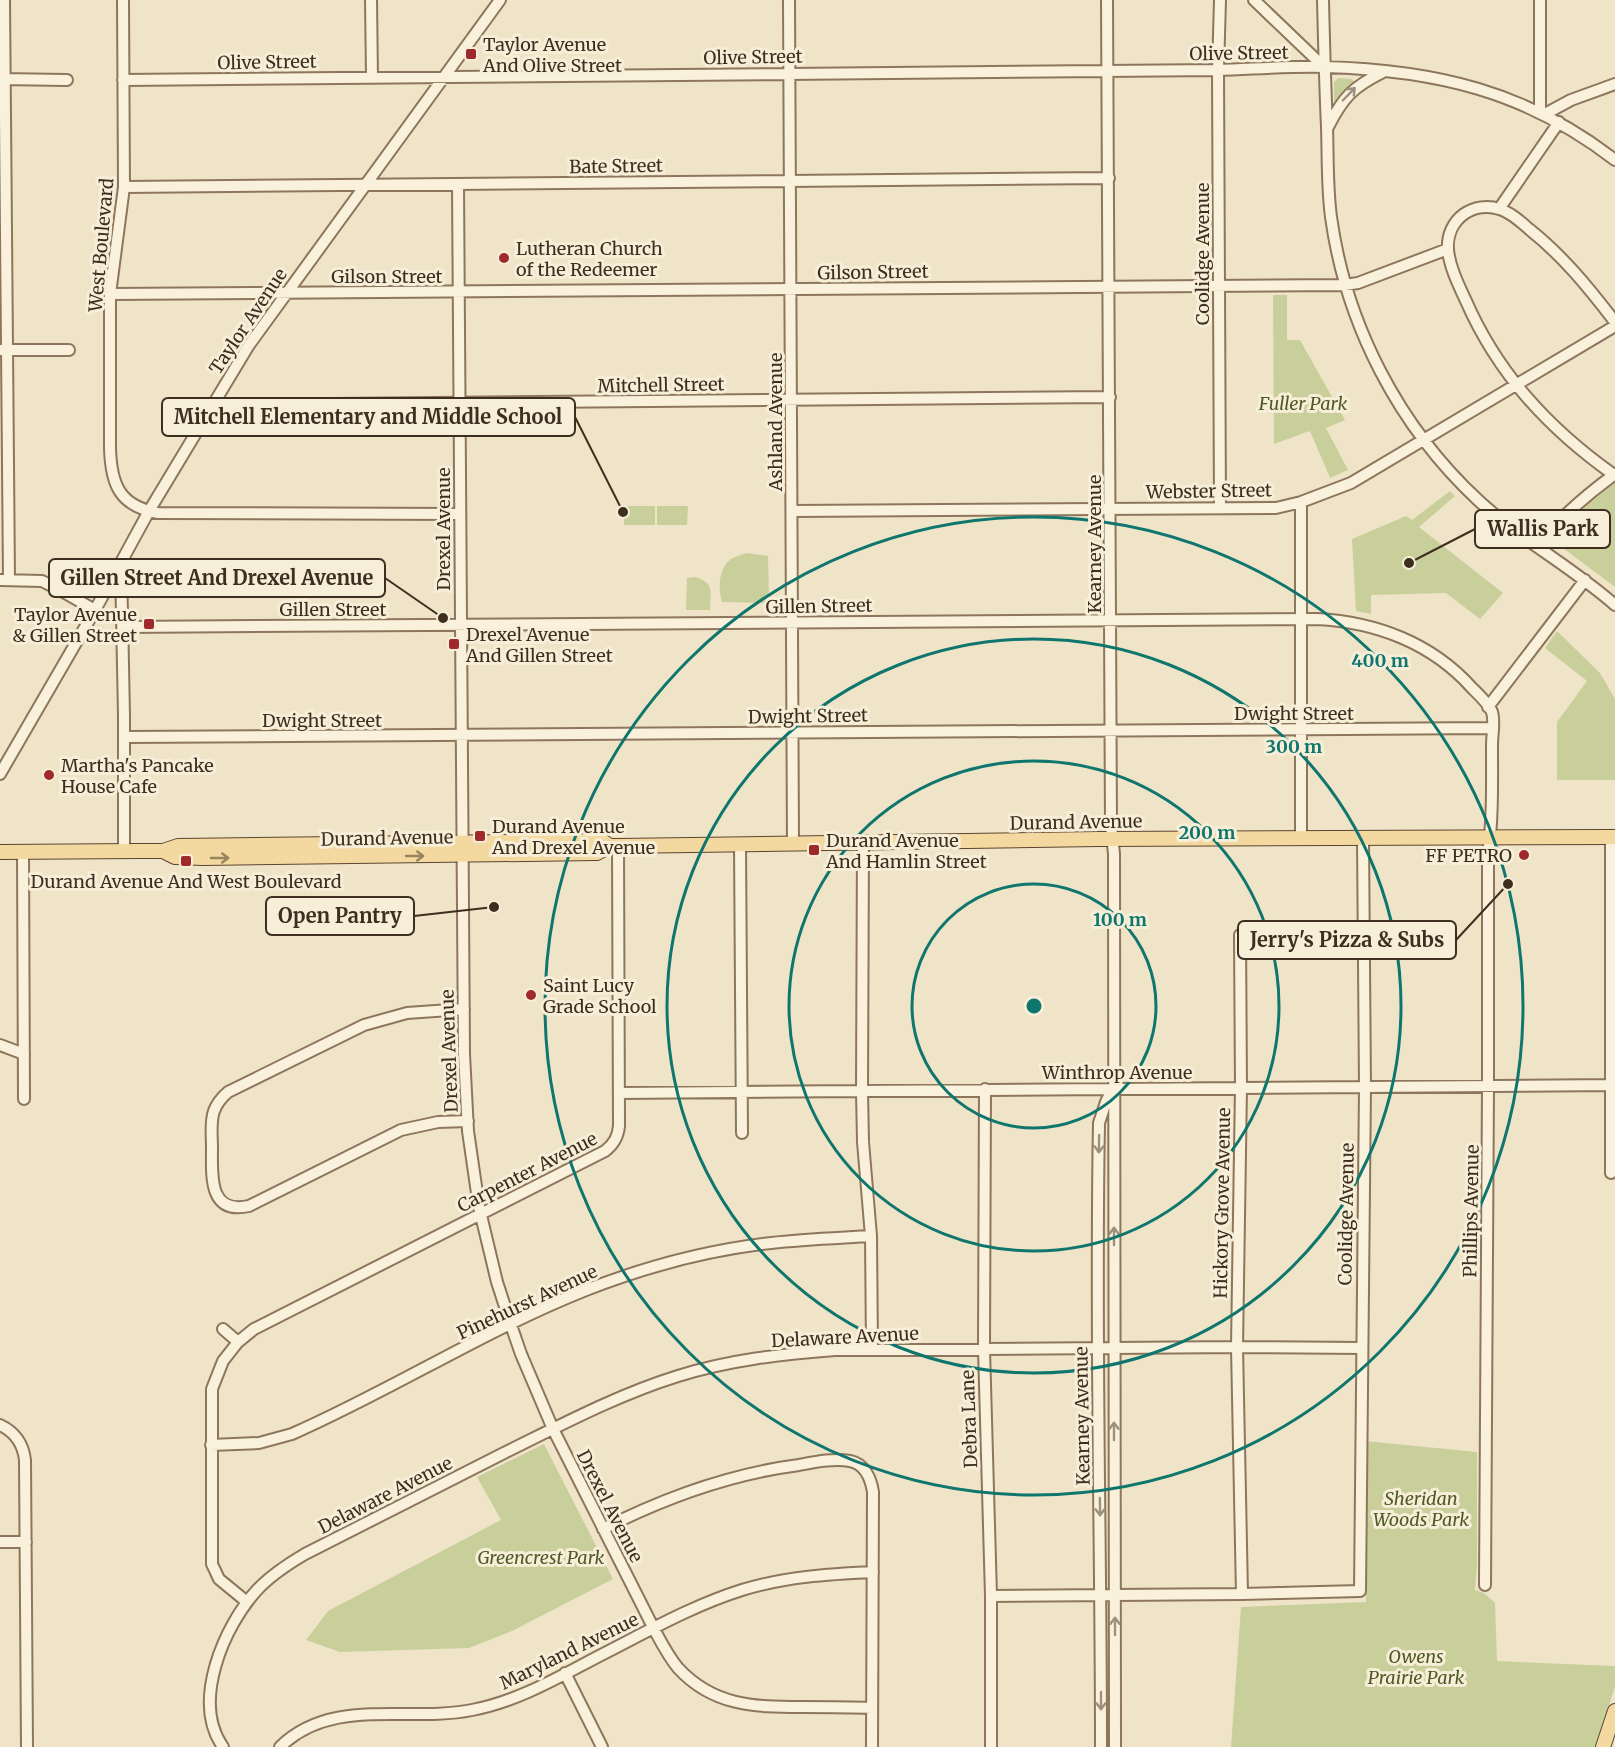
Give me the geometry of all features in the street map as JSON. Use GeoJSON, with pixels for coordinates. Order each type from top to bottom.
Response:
{"type":"FeatureCollection","features":[{"type":"Feature","properties":{"kind":"main road","name":"Durand Avenue"},"geometry":{"type":"LineString","coordinates":[[0,852],[163,851],[175,857],[203,858],[462,849],[600,853],[614,846],[792,843],[1613,837]]}},
{"type":"Feature","properties":{"kind":"main road"},"geometry":{"type":"LineString","coordinates":[[1603,1747],[1615,1711]]}},
{"type":"Feature","properties":{"kind":"street"},"geometry":{"type":"LineString","coordinates":[[4,0],[2,79],[4,580],[33,580],[50,584],[95,610]]}},
{"type":"Feature","properties":{"kind":"street","name":"West Boulevard"},"geometry":{"type":"LineString","coordinates":[[123,0],[124,187],[110,294],[111,472],[114,483],[122,494],[149,511]]}},
{"type":"Feature","properties":{"kind":"street"},"geometry":{"type":"LineString","coordinates":[[371,0],[372,77]]}},
{"type":"Feature","properties":{"kind":"street","name":"Taylor Avenue"},"geometry":{"type":"LineString","coordinates":[[0,774],[95,610],[149,511],[249,345],[500,0]]}},
{"type":"Feature","properties":{"kind":"street","name":"Ashland Avenue"},"geometry":{"type":"LineString","coordinates":[[789,0],[792,843]]}},
{"type":"Feature","properties":{"kind":"street","name":"Kearney Avenue"},"geometry":{"type":"LineString","coordinates":[[1107,0],[1115,1747]]}},
{"type":"Feature","properties":{"kind":"street","name":"Coolidge Avenue"},"geometry":{"type":"LineString","coordinates":[[1220,0],[1218,70],[1220,508]]}},
{"type":"Feature","properties":{"kind":"street"},"geometry":{"type":"LineString","coordinates":[[1254,0],[1324,67]]}},
{"type":"Feature","properties":{"kind":"street"},"geometry":{"type":"LineString","coordinates":[[1323,0],[1327,176],[1331,217],[1345,285],[1359,327],[1376,364],[1396,400],[1424,441],[1450,472],[1479,501],[1615,605]]}},
{"type":"Feature","properties":{"kind":"street"},"geometry":{"type":"LineString","coordinates":[[1540,0],[1543,113],[1615,84]]}},
{"type":"Feature","properties":{"kind":"street","name":"Olive Street"},"geometry":{"type":"LineString","coordinates":[[123,80],[1218,70],[1324,67],[1415,74],[1460,83],[1514,100],[1543,113],[1594,144],[1615,160]]}},
{"type":"Feature","properties":{"kind":"street"},"geometry":{"type":"LineString","coordinates":[[1327,128],[1348,94],[1364,82],[1384,72]]}},
{"type":"Feature","properties":{"kind":"street"},"geometry":{"type":"LineString","coordinates":[[2,79],[67,80]]}},
{"type":"Feature","properties":{"kind":"street"},"geometry":{"type":"LineString","coordinates":[[1499,208],[1558,122]]}},
{"type":"Feature","properties":{"kind":"street","name":"Bate Street"},"geometry":{"type":"LineString","coordinates":[[124,187],[1108,178]]}},
{"type":"Feature","properties":{"kind":"street","name":"Drexel Avenue"},"geometry":{"type":"LineString","coordinates":[[458,184],[464,1009],[468,1121],[481,1214],[497,1282],[521,1354],[553,1429],[671,1660],[701,1688],[723,1699],[761,1707],[872,1707]]}},
{"type":"Feature","properties":{"kind":"street"},"geometry":{"type":"LineString","coordinates":[[1536,546],[1563,517],[1614,475],[1562,435],[1515,385],[1491,350],[1474,321],[1448,249],[1452,227],[1466,212],[1482,207],[1499,208],[1519,221],[1561,256],[1590,289],[1615,324]]}},
{"type":"Feature","properties":{"kind":"street","name":"Gilson Street"},"geometry":{"type":"LineString","coordinates":[[110,294],[1345,285],[1358,283],[1448,249]]}},
{"type":"Feature","properties":{"kind":"street","name":"Webster Street"},"geometry":{"type":"LineString","coordinates":[[792,511],[1275,508],[1301,502],[1351,483],[1615,324]]}},
{"type":"Feature","properties":{"kind":"street"},"geometry":{"type":"LineString","coordinates":[[3,350],[69,350]]}},
{"type":"Feature","properties":{"kind":"street","name":"Mitchell Street"},"geometry":{"type":"LineString","coordinates":[[213,405],[1110,397]]}},
{"type":"Feature","properties":{"kind":"street"},"geometry":{"type":"LineString","coordinates":[[1301,502],[1301,839]]}},
{"type":"Feature","properties":{"kind":"street"},"geometry":{"type":"LineString","coordinates":[[149,511],[162,513],[460,514]]}},
{"type":"Feature","properties":{"kind":"street"},"geometry":{"type":"LineString","coordinates":[[121,562],[124,850]]}},
{"type":"Feature","properties":{"kind":"street"},"geometry":{"type":"LineString","coordinates":[[1488,707],[1585,580]]}},
{"type":"Feature","properties":{"kind":"street","name":"Gillen Street"},"geometry":{"type":"LineString","coordinates":[[123,627],[1336,620],[1389,632],[1406,639],[1439,658],[1454,670],[1488,707]]}},
{"type":"Feature","properties":{"kind":"street","name":"Phillips Avenue"},"geometry":{"type":"LineString","coordinates":[[1485,1585],[1488,854],[1492,824],[1492,712],[1488,707]]}},
{"type":"Feature","properties":{"kind":"street","name":"Dwight Street"},"geometry":{"type":"LineString","coordinates":[[124,737],[1492,728]]}},
{"type":"Feature","properties":{"kind":"street"},"geometry":{"type":"LineString","coordinates":[[1611,1173],[1614,1085],[1613,837]]}},
{"type":"Feature","properties":{"kind":"street","name":"Coolidge Avenue"},"geometry":{"type":"LineString","coordinates":[[1242,1594],[1360,1591],[1365,1087],[1363,838]]}},
{"type":"Feature","properties":{"kind":"street"},"geometry":{"type":"LineString","coordinates":[[864,842],[862,1091],[863,1142],[871,1236],[872,1349]]}},
{"type":"Feature","properties":{"kind":"street"},"geometry":{"type":"LineString","coordinates":[[740,845],[742,1133]]}},
{"type":"Feature","properties":{"kind":"street","name":"Carpenter Avenue"},"geometry":{"type":"LineString","coordinates":[[247,1602],[219,1579],[212,1564],[212,1389],[219,1367],[226,1356],[254,1329],[605,1152],[611,1147],[618,1133],[614,846]]}},
{"type":"Feature","properties":{"kind":"street"},"geometry":{"type":"LineString","coordinates":[[22,852],[24,1099]]}},
{"type":"Feature","properties":{"kind":"street","name":"Hickory Grove Avenue"},"geometry":{"type":"LineString","coordinates":[[1242,1594],[1237,1347],[1241,1087],[1240,935],[1364,934]]}},
{"type":"Feature","properties":{"kind":"street"},"geometry":{"type":"LineString","coordinates":[[464,1009],[407,1013],[364,1025],[228,1092],[217,1104],[212,1119],[214,1191],[218,1198],[231,1206],[242,1208],[401,1130],[438,1122],[468,1121]]}},
{"type":"Feature","properties":{"kind":"street"},"geometry":{"type":"LineString","coordinates":[[0,1045],[24,1054]]}},
{"type":"Feature","properties":{"kind":"street","name":"Winthrop Avenue"},"geometry":{"type":"LineString","coordinates":[[619,1093],[1614,1085]]}},
{"type":"Feature","properties":{"kind":"street","name":"Kearney Avenue"},"geometry":{"type":"LineString","coordinates":[[1101,1747],[1099,1123],[1113,1088]]}},
{"type":"Feature","properties":{"kind":"street","name":"Debra Lane"},"geometry":{"type":"LineString","coordinates":[[985,1089],[984,1349],[991,1596],[991,1747]]}},
{"type":"Feature","properties":{"kind":"street","name":"Pinehurst Avenue"},"geometry":{"type":"LineString","coordinates":[[211,1445],[259,1443],[292,1434],[586,1290],[646,1269],[708,1253],[772,1243],[871,1236]]}},
{"type":"Feature","properties":{"kind":"street"},"geometry":{"type":"LineString","coordinates":[[223,1329],[238,1342]]}},
{"type":"Feature","properties":{"kind":"street","name":"Delaware Avenue"},"geometry":{"type":"LineString","coordinates":[[223,1747],[214,1731],[211,1714],[212,1683],[224,1640],[247,1602],[268,1579],[292,1561],[553,1429],[627,1394],[678,1376],[722,1365],[785,1354],[872,1349],[1362,1348]]}},
{"type":"Feature","properties":{"kind":"street"},"geometry":{"type":"LineString","coordinates":[[4,1427],[16,1436],[24,1451],[27,1747]]}},
{"type":"Feature","properties":{"kind":"street"},"geometry":{"type":"LineString","coordinates":[[603,1529],[664,1500],[706,1484],[749,1473],[817,1462],[850,1461],[862,1468],[871,1481],[873,1492],[872,1747]]}},
{"type":"Feature","properties":{"kind":"street"},"geometry":{"type":"LineString","coordinates":[[0,1542],[26,1542]]}},
{"type":"Feature","properties":{"kind":"street","name":"Maryland Avenue"},"geometry":{"type":"LineString","coordinates":[[280,1747],[302,1730],[327,1719],[353,1715],[431,1714],[471,1710],[510,1700],[710,1602],[743,1590],[812,1576],[873,1572]]}},
{"type":"Feature","properties":{"kind":"street"},"geometry":{"type":"LineString","coordinates":[[991,1596],[1242,1594]]}},
{"type":"Feature","properties":{"kind":"street"},"geometry":{"type":"LineString","coordinates":[[565,1673],[602,1747]]}},
{"type":"Feature","properties":{"kind":"green space"},"geometry":{"type":"Polygon","coordinates":[[[1338,78],[1352,79],[1354,82],[1336,103],[1334,102],[1334,82],[1338,78]]]}},
{"type":"Feature","properties":{"kind":"green space","name":"Fuller Park"},"geometry":{"type":"Polygon","coordinates":[[[1273,295],[1287,295],[1287,340],[1300,340],[1345,420],[1326,428],[1348,470],[1330,478],[1310,431],[1274,444],[1273,295]]]}},
{"type":"Feature","properties":{"kind":"green space"},"geometry":{"type":"Polygon","coordinates":[[[1615,483],[1615,587],[1552,540],[1583,508],[1615,483]]]}},
{"type":"Feature","properties":{"kind":"green space"},"geometry":{"type":"Polygon","coordinates":[[[1450,491],[1455,496],[1419,527],[1503,593],[1480,619],[1446,593],[1371,595],[1371,614],[1356,611],[1352,539],[1406,516],[1412,520],[1450,491]]]}},
{"type":"Feature","properties":{"kind":"green space"},"geometry":{"type":"Polygon","coordinates":[[[624,506],[655,506],[655,525],[624,525],[624,506]]]}},
{"type":"Feature","properties":{"kind":"green space"},"geometry":{"type":"Polygon","coordinates":[[[657,506],[688,506],[687,525],[657,525],[657,506]]]}},
{"type":"Feature","properties":{"kind":"green space"},"geometry":{"type":"Polygon","coordinates":[[[746,553],[768,556],[769,597],[764,603],[722,602],[721,574],[731,559],[746,553]]]}},
{"type":"Feature","properties":{"kind":"green space"},"geometry":{"type":"Polygon","coordinates":[[[687,578],[702,579],[709,586],[710,610],[686,610],[687,578]]]}},
{"type":"Feature","properties":{"kind":"green space"},"geometry":{"type":"Polygon","coordinates":[[[1557,631],[1600,673],[1615,699],[1615,780],[1557,780],[1557,722],[1587,681],[1545,648],[1557,631]]]}},
{"type":"Feature","properties":{"kind":"green space","name":"Owens Prairie Park"},"geometry":{"type":"Polygon","coordinates":[[[1365,1441],[1477,1452],[1475,1590],[1484,1593],[1495,1603],[1497,1661],[1615,1666],[1615,1687],[1595,1747],[1231,1747],[1241,1607],[1366,1602],[1365,1441]]]}},
{"type":"Feature","properties":{"kind":"green space","name":"Greencrest Park"},"geometry":{"type":"Polygon","coordinates":[[[544,1444],[613,1579],[512,1631],[469,1648],[340,1652],[306,1640],[328,1611],[501,1520],[477,1477],[544,1444]]]}},
{"type":"Feature","properties":{"kind":"place","name":"Taylor Avenue And Olive Street"},"geometry":{"type":"Point","coordinates":[471,54]}},
{"type":"Feature","properties":{"kind":"place","name":"Lutheran Church of the Redeemer"},"geometry":{"type":"Point","coordinates":[504,258]}},
{"type":"Feature","properties":{"kind":"place","name":"Mitchell Elementary and Middle School"},"geometry":{"type":"Point","coordinates":[623,512]}},
{"type":"Feature","properties":{"kind":"place","name":"Wallis Park"},"geometry":{"type":"Point","coordinates":[1409,563]}},
{"type":"Feature","properties":{"kind":"place","name":"Gillen Street And Drexel Avenue"},"geometry":{"type":"Point","coordinates":[443,618]}},
{"type":"Feature","properties":{"kind":"place","name":"Taylor Avenue & Gillen Street"},"geometry":{"type":"Point","coordinates":[149,624]}},
{"type":"Feature","properties":{"kind":"place","name":"Drexel Avenue And Gillen Street"},"geometry":{"type":"Point","coordinates":[454,644]}},
{"type":"Feature","properties":{"kind":"place","name":"Martha's Pancake House Cafe"},"geometry":{"type":"Point","coordinates":[49,775]}},
{"type":"Feature","properties":{"kind":"place","name":"Durand Avenue And Drexel Avenue"},"geometry":{"type":"Point","coordinates":[480,836]}},
{"type":"Feature","properties":{"kind":"place","name":"Durand Avenue And Hamlin Street"},"geometry":{"type":"Point","coordinates":[814,850]}},
{"type":"Feature","properties":{"kind":"place","name":"FF PETRO"},"geometry":{"type":"Point","coordinates":[1524,855]}},
{"type":"Feature","properties":{"kind":"place","name":"Durand Avenue And West Boulevard"},"geometry":{"type":"Point","coordinates":[186,861]}},
{"type":"Feature","properties":{"kind":"place","name":"Jerry's Pizza & Subs"},"geometry":{"type":"Point","coordinates":[1508,884]}},
{"type":"Feature","properties":{"kind":"place","name":"Open Pantry"},"geometry":{"type":"Point","coordinates":[494,907]}},
{"type":"Feature","properties":{"kind":"place","name":"Saint Lucy Grade School"},"geometry":{"type":"Point","coordinates":[531,995]}},
{"type":"Feature","properties":{"kind":"park label","name":"Sheridan Woods Park"},"geometry":{"type":"Point","coordinates":[1421,1508]}}]}
